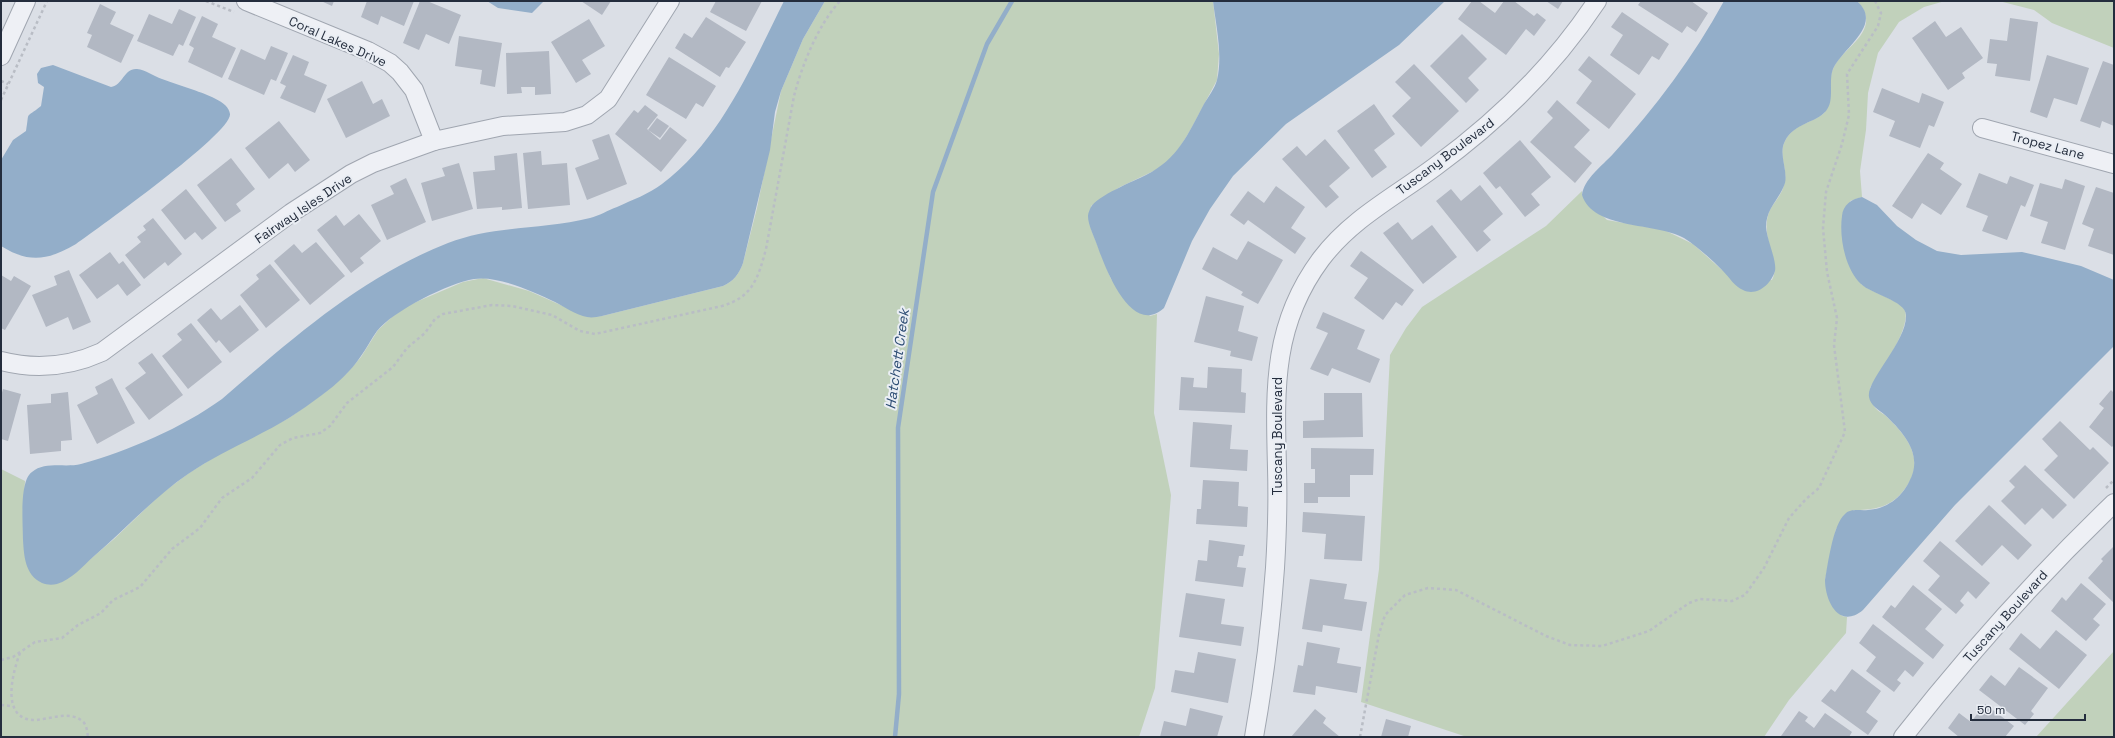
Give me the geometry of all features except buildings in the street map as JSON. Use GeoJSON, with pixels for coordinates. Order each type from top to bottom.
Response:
{"type":"FeatureCollection","features":[{"type":"Feature","properties":{"kind":"street"},"geometry":{"type":"LineString","coordinates":[[1,56],[26,1]]}},
{"type":"Feature","properties":{"kind":"street","name":"Fairway Isles Drive"},"geometry":{"type":"LineString","coordinates":[[1,361],[26,366],[62,365],[102,352],[327,188],[373,163],[434,141],[503,126],[565,122],[587,115],[608,99],[670,1]]}},
{"type":"Feature","properties":{"kind":"street","name":"Tuscany Boulevard"},"geometry":{"type":"LineString","coordinates":[[1254,737],[1266,661],[1275,567],[1277,484],[1275,397],[1278,366],[1284,334],[1294,306],[1321,259],[1338,240],[1373,209],[1433,168],[1495,120],[1515,101],[1563,48],[1597,1]]}},
{"type":"Feature","properties":{"kind":"street","name":"Coral Lakes Drive"},"geometry":{"type":"LineString","coordinates":[[241,7],[368,51],[390,63],[400,72],[414,90],[434,141]]}},
{"type":"Feature","properties":{"kind":"street","name":"Tropez Lane"},"geometry":{"type":"LineString","coordinates":[[1982,128],[2114,164]]}},
{"type":"Feature","properties":{"kind":"street","name":"Tuscany Boulevard"},"geometry":{"type":"LineString","coordinates":[[1903,737],[1981,642],[2026,591],[2114,503]]}},
{"type":"Feature","properties":{"kind":"path"},"geometry":{"type":"LineString","coordinates":[[1,100],[47,1]]}},
{"type":"Feature","properties":{"kind":"path"},"geometry":{"type":"LineString","coordinates":[[206,1],[241,7]]}},
{"type":"Feature","properties":{"kind":"path"},"geometry":{"type":"LineString","coordinates":[[1,660],[8,659],[35,642],[62,638],[78,624],[101,614],[113,600],[140,586],[172,549],[200,528],[222,498],[252,478],[280,445],[293,438],[320,433],[330,426],[347,403],[366,386],[394,367],[407,348],[425,334],[436,318],[443,314],[492,305],[512,306],[552,315],[580,331],[595,334],[722,306],[736,302],[746,295],[760,271],[766,249],[794,96],[800,73],[821,30],[840,1]]}},
{"type":"Feature","properties":{"kind":"path"},"geometry":{"type":"LineString","coordinates":[[1360,737],[1379,634],[1385,615],[1405,595],[1428,588],[1456,590],[1546,636],[1570,645],[1602,646],[1649,632],[1689,602],[1700,599],[1732,601],[1745,595],[1764,568],[1789,518],[1806,499],[1819,488],[1845,432],[1834,345],[1837,318],[1827,272],[1823,228],[1826,192],[1842,144],[1849,115],[1847,74],[1878,26],[1881,13],[1875,1]]}},
{"type":"Feature","properties":{"kind":"path"},"geometry":{"type":"LineString","coordinates":[[1,81],[8,84]]}},
{"type":"Feature","properties":{"kind":"path"},"geometry":{"type":"LineString","coordinates":[[20,652],[16,663],[11,690],[11,706],[21,716],[34,720],[58,717],[76,718],[86,726],[88,737]]}},
{"type":"Feature","properties":{"kind":"path"},"geometry":{"type":"LineString","coordinates":[[1,705],[11,706]]}},
{"type":"Feature","properties":{"kind":"green space"},"geometry":{"type":"Polygon","coordinates":[[[825,1],[1213,1],[1219,54],[1217,80],[1191,129],[1177,152],[1162,167],[1120,187],[1091,206],[1091,229],[1111,279],[1150,316],[1157,314],[1154,413],[1171,495],[1155,688],[1139,737],[1,737],[1,469],[25,481],[23,517],[56,584],[74,573],[114,539],[161,494],[189,473],[221,453],[289,418],[324,393],[347,373],[361,357],[378,330],[393,316],[409,305],[463,282],[483,278],[529,291],[588,317],[602,316],[727,284],[736,277],[743,263],[757,208],[781,91],[803,39],[825,1]]]}},
{"type":"Feature","properties":{"kind":"green space"},"geometry":{"type":"Polygon","coordinates":[[[1857,1],[1945,1],[1924,7],[1899,22],[1878,53],[1868,93],[1866,130],[1860,171],[1862,197],[1850,201],[1861,284],[1902,306],[1906,313],[1905,323],[1895,347],[1870,388],[1872,402],[1876,409],[1894,424],[1901,432],[1912,450],[1914,469],[1911,479],[1904,490],[1894,500],[1888,504],[1876,508],[1854,510],[1836,529],[1825,580],[1842,616],[1847,617],[1846,633],[1789,700],[1764,737],[1467,737],[1361,702],[1379,569],[1390,355],[1406,328],[1422,307],[1546,226],[1582,191],[1582,195],[1607,220],[1664,230],[1693,244],[1722,270],[1772,280],[1775,270],[1768,239],[1767,218],[1783,188],[1785,180],[1785,170],[1782,156],[1783,146],[1793,130],[1820,116],[1827,108],[1830,98],[1831,75],[1833,69],[1836,63],[1861,35],[1866,23],[1864,11],[1857,1]]]}},
{"type":"Feature","properties":{"kind":"green space"},"geometry":{"type":"Polygon","coordinates":[[[1999,1],[2114,1],[2114,48],[2052,23],[2034,10],[1999,1]]]}},
{"type":"Feature","properties":{"kind":"green space"},"geometry":{"type":"Polygon","coordinates":[[[2114,651],[2114,737],[2036,737],[2114,651]]]}},
{"type":"Feature","properties":{"kind":"water"},"geometry":{"type":"Polygon","coordinates":[[[487,1],[544,1],[532,13],[498,8],[487,1]]]}},
{"type":"Feature","properties":{"kind":"water"},"geometry":{"type":"Polygon","coordinates":[[[784,1],[825,1],[803,39],[781,91],[775,112],[770,150],[743,263],[738,274],[730,282],[723,286],[593,317],[579,315],[537,294],[504,282],[483,278],[474,279],[451,286],[422,299],[395,315],[385,323],[377,331],[357,362],[348,372],[310,404],[289,418],[200,466],[175,483],[72,576],[62,582],[50,585],[36,580],[32,575],[26,564],[24,552],[22,514],[25,484],[32,472],[43,467],[75,465],[99,459],[154,438],[190,420],[222,399],[301,332],[329,311],[386,273],[416,257],[465,237],[501,230],[572,222],[593,217],[657,188],[683,166],[718,124],[747,75],[784,1]]]}},
{"type":"Feature","properties":{"kind":"water"},"geometry":{"type":"Polygon","coordinates":[[[1213,1],[1445,1],[1399,45],[1286,124],[1233,176],[1210,209],[1192,241],[1164,308],[1152,315],[1141,314],[1130,307],[1113,283],[1091,230],[1088,214],[1091,207],[1100,198],[1157,169],[1174,153],[1187,135],[1213,89],[1219,70],[1219,51],[1213,1]]]}},
{"type":"Feature","properties":{"kind":"water"},"geometry":{"type":"Polygon","coordinates":[[[1724,1],[1857,1],[1864,10],[1866,19],[1864,28],[1833,69],[1829,107],[1822,115],[1794,130],[1785,141],[1782,151],[1786,178],[1785,183],[1768,214],[1766,227],[1775,262],[1775,271],[1767,285],[1753,292],[1748,292],[1737,287],[1709,258],[1684,238],[1657,229],[1611,220],[1598,214],[1588,206],[1582,195],[1583,189],[1590,178],[1629,136],[1673,81],[1700,42],[1724,1]]]}},
{"type":"Feature","properties":{"kind":"water"},"geometry":{"type":"Polygon","coordinates":[[[53,65],[111,87],[115,86],[129,71],[137,69],[210,96],[225,105],[229,109],[230,114],[225,124],[210,140],[188,159],[135,201],[76,244],[57,254],[39,258],[21,256],[1,246],[1,160],[13,140],[26,131],[28,117],[41,106],[44,87],[38,83],[37,74],[41,68],[53,65]]]}},
{"type":"Feature","properties":{"kind":"water"},"geometry":{"type":"Polygon","coordinates":[[[1862,197],[1877,205],[1897,226],[1916,240],[1937,251],[1961,255],[2022,252],[2081,266],[2114,280],[2114,346],[1955,505],[1863,610],[1847,617],[1840,615],[1831,604],[1825,580],[1829,555],[1837,526],[1847,512],[1853,510],[1875,509],[1887,505],[1897,498],[1909,482],[1913,472],[1914,463],[1910,445],[1905,437],[1885,415],[1873,405],[1869,397],[1874,381],[1894,348],[1905,326],[1906,315],[1900,306],[1861,284],[1855,278],[1847,261],[1841,233],[1843,212],[1848,203],[1854,199],[1862,197]]]}},
{"type":"Feature","properties":{"kind":"waterway","name":"Hatchett Creek"},"geometry":{"type":"LineString","coordinates":[[895,737],[899,694],[898,428],[933,192],[987,44],[1012,1]]}}]}
